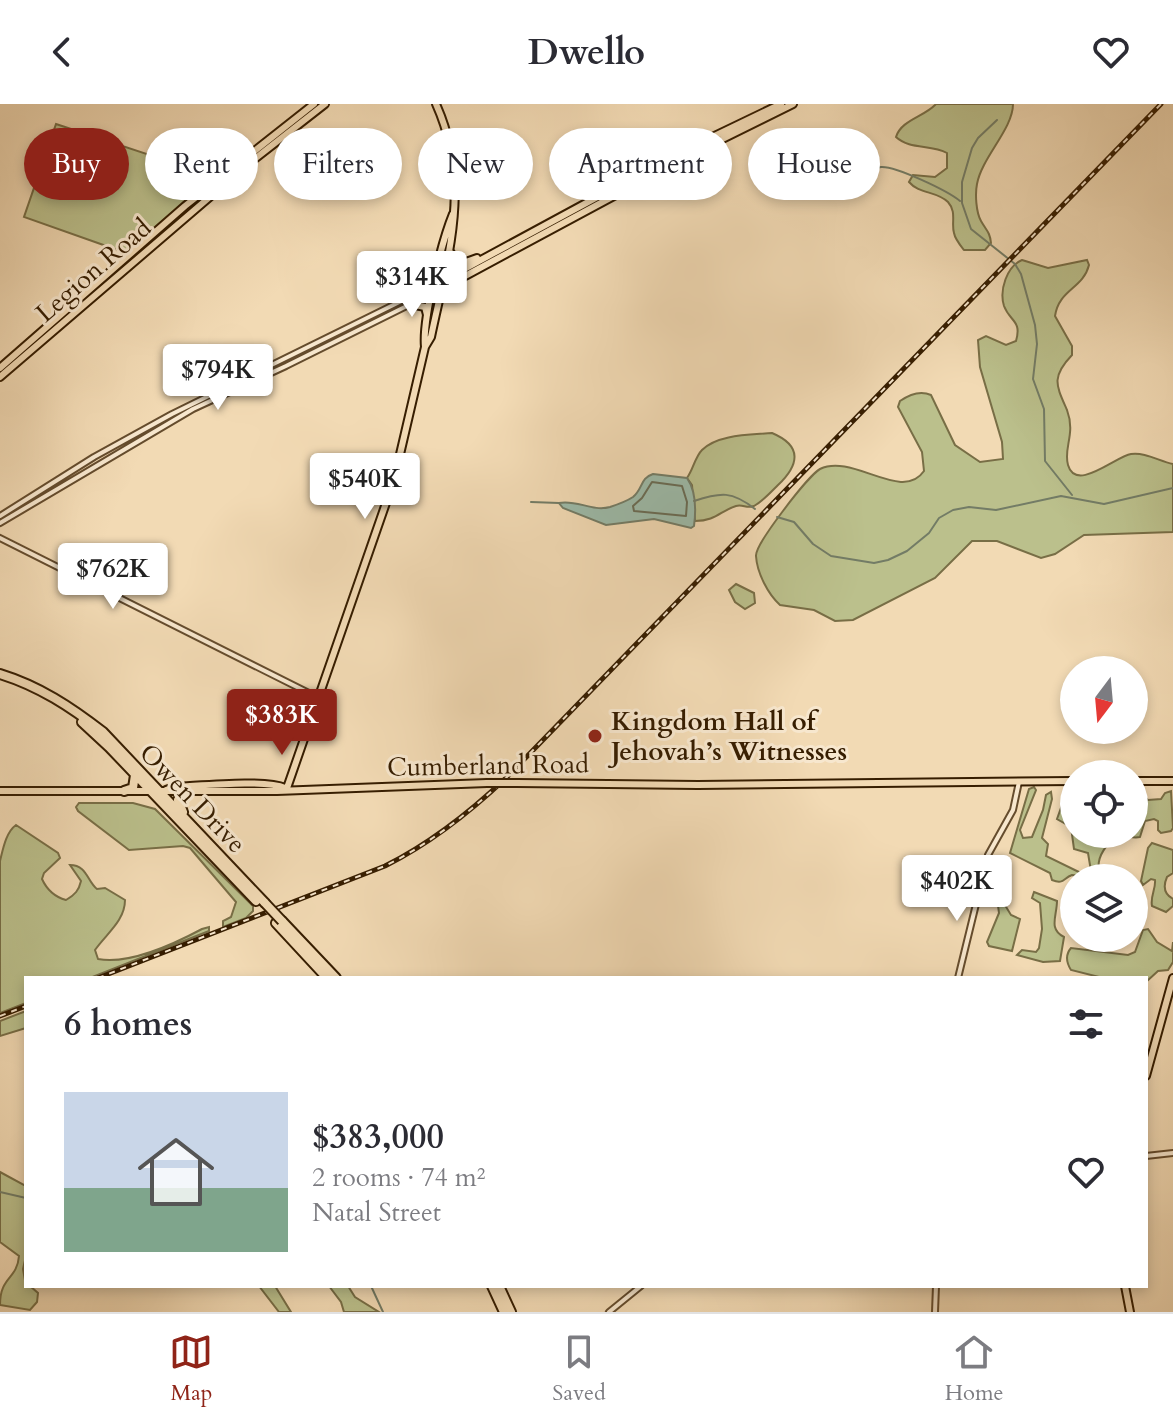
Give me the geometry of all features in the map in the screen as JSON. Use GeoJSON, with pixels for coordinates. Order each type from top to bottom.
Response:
{"type":"FeatureCollection","features":[{"type":"Feature","properties":{"kind":"highway","name":"Owen Drive"},"geometry":{"type":"LineString","coordinates":[[1,676],[72,715],[109,747],[135,774],[157,790],[262,904]]}},
{"type":"Feature","properties":{"kind":"highway","name":"Owen Drive"},"geometry":{"type":"LineString","coordinates":[[1,676],[40,690],[73,709],[103,732],[279,922],[334,976]]}},
{"type":"Feature","properties":{"kind":"highway"},"geometry":{"type":"LineString","coordinates":[[124,791],[133,788],[135,774]]}},
{"type":"Feature","properties":{"kind":"highway"},"geometry":{"type":"LineString","coordinates":[[185,792],[178,800],[192,826]]}},
{"type":"Feature","properties":{"kind":"highway","name":"Owen Drive"},"geometry":{"type":"LineString","coordinates":[[279,922],[325,976]]}},
{"type":"Feature","properties":{"kind":"highway"},"geometry":{"type":"LineString","coordinates":[[493,1288],[504,1312]]}},
{"type":"Feature","properties":{"kind":"highway"},"geometry":{"type":"LineString","coordinates":[[500,1288],[511,1312]]}},
{"type":"Feature","properties":{"kind":"main road"},"geometry":{"type":"LineString","coordinates":[[436,104],[454,161],[452,257],[463,263],[506,246]]}},
{"type":"Feature","properties":{"kind":"main road"},"geometry":{"type":"LineString","coordinates":[[731,128],[781,104]]}},
{"type":"Feature","properties":{"kind":"main road"},"geometry":{"type":"LineString","coordinates":[[732,133],[793,104]]}},
{"type":"Feature","properties":{"kind":"main road","name":"Legion Road"},"geometry":{"type":"LineString","coordinates":[[258,150],[316,106]]}},
{"type":"Feature","properties":{"kind":"main road","name":"Legion Road"},"geometry":{"type":"LineString","coordinates":[[258,154],[290,131],[316,106]]}},
{"type":"Feature","properties":{"kind":"main road","name":"Legion Road"},"geometry":{"type":"LineString","coordinates":[[34,344],[77,301],[198,200]]}},
{"type":"Feature","properties":{"kind":"main road","name":"Legion Road"},"geometry":{"type":"LineString","coordinates":[[0,377],[34,344],[193,211],[201,200]]}},
{"type":"Feature","properties":{"kind":"main road"},"geometry":{"type":"LineString","coordinates":[[287,788],[394,480],[425,347],[431,337],[435,289],[442,281],[596,200]]}},
{"type":"Feature","properties":{"kind":"main road"},"geometry":{"type":"LineString","coordinates":[[435,289],[606,200]]}},
{"type":"Feature","properties":{"kind":"main road"},"geometry":{"type":"LineString","coordinates":[[425,347],[428,316],[454,210]]}},
{"type":"Feature","properties":{"kind":"main road"},"geometry":{"type":"LineString","coordinates":[[442,281],[452,238]]}},
{"type":"Feature","properties":{"kind":"main road"},"geometry":{"type":"LineString","coordinates":[[104,287],[141,251],[139,247]]}},
{"type":"Feature","properties":{"kind":"main road"},"geometry":{"type":"LineString","coordinates":[[410,304],[425,307],[428,316]]}},
{"type":"Feature","properties":{"kind":"main road","name":"Cumberland Road"},"geometry":{"type":"LineString","coordinates":[[0,791],[185,792],[487,783],[707,785],[1060,781]]}},
{"type":"Feature","properties":{"kind":"main road"},"geometry":{"type":"LineString","coordinates":[[1148,781],[1173,781]]}},
{"type":"Feature","properties":{"kind":"main road","name":"Cumberland Road"},"geometry":{"type":"LineString","coordinates":[[157,790],[277,784],[287,788]]}},
{"type":"Feature","properties":{"kind":"main road"},"geometry":{"type":"LineString","coordinates":[[1148,1069],[1173,978]]}},
{"type":"Feature","properties":{"kind":"main road"},"geometry":{"type":"LineString","coordinates":[[1125,1288],[1130,1312]]}},
{"type":"Feature","properties":{"kind":"street"},"geometry":{"type":"LineString","coordinates":[[0,523],[190,411],[286,366],[435,289]]}},
{"type":"Feature","properties":{"kind":"street"},"geometry":{"type":"LineString","coordinates":[[0,516],[94,457],[172,414],[435,289]]}},
{"type":"Feature","properties":{"kind":"street"},"geometry":{"type":"LineString","coordinates":[[0,538],[319,698]]}},
{"type":"Feature","properties":{"kind":"street"},"geometry":{"type":"LineString","coordinates":[[958,976],[988,855],[1013,810],[1019,782]]}},
{"type":"Feature","properties":{"kind":"street"},"geometry":{"type":"LineString","coordinates":[[1148,1156],[1173,1153]]}},
{"type":"Feature","properties":{"kind":"street"},"geometry":{"type":"LineString","coordinates":[[609,1312],[639,1288]]}},
{"type":"Feature","properties":{"kind":"street"},"geometry":{"type":"LineString","coordinates":[[935,1312],[936,1288]]}},
{"type":"Feature","properties":{"kind":"green space"},"geometry":{"type":"Polygon","coordinates":[[[936,104],[1013,104],[1008,123],[977,184],[978,213],[991,243],[985,250],[964,250],[953,229],[952,210],[948,202],[909,182],[913,175],[935,177],[947,168],[947,153],[908,144],[896,137],[903,126],[936,104]]]}},
{"type":"Feature","properties":{"kind":"green space"},"geometry":{"type":"Polygon","coordinates":[[[129,148],[145,153],[145,200],[189,200],[129,254],[24,217],[30,200],[129,200],[129,148]]]}},
{"type":"Feature","properties":{"kind":"green space"},"geometry":{"type":"Polygon","coordinates":[[[1022,260],[1048,268],[1087,260],[1089,265],[1082,279],[1061,300],[1055,316],[1072,346],[1072,355],[1061,369],[1058,381],[1069,419],[1067,459],[1072,473],[1079,475],[1097,471],[1131,454],[1147,455],[1173,464],[1173,532],[1084,535],[1055,554],[1041,558],[997,541],[972,541],[935,578],[853,620],[835,621],[814,610],[780,605],[764,583],[756,556],[773,525],[814,474],[833,466],[847,467],[903,482],[915,479],[924,471],[922,452],[898,407],[900,401],[919,393],[931,395],[955,445],[980,462],[1003,459],[1002,442],[980,367],[978,340],[986,336],[1006,345],[1016,341],[1018,329],[1006,311],[1003,293],[1008,273],[1022,260]]]}},
{"type":"Feature","properties":{"kind":"green space"},"geometry":{"type":"Polygon","coordinates":[[[772,433],[782,438],[793,450],[794,463],[785,478],[754,506],[736,506],[713,518],[695,521],[692,485],[687,478],[702,450],[726,438],[772,433]]]}},
{"type":"Feature","properties":{"kind":"green space"},"geometry":{"type":"Polygon","coordinates":[[[736,584],[754,593],[755,603],[745,609],[735,602],[729,590],[736,584]]]}},
{"type":"Feature","properties":{"kind":"green space"},"geometry":{"type":"Polygon","coordinates":[[[1034,787],[1036,790],[1020,830],[1023,838],[1032,837],[1046,795],[1051,792],[1042,838],[1048,844],[1046,856],[1062,864],[1060,881],[1052,880],[1050,873],[1010,853],[1029,789],[1034,787]]]}},
{"type":"Feature","properties":{"kind":"green space"},"geometry":{"type":"Polygon","coordinates":[[[1171,791],[1173,828],[1161,833],[1158,821],[1148,820],[1148,800],[1161,799],[1171,791]]]}},
{"type":"Feature","properties":{"kind":"green space"},"geometry":{"type":"Polygon","coordinates":[[[79,803],[133,803],[155,809],[253,906],[253,911],[246,918],[223,927],[223,921],[231,917],[236,902],[190,848],[129,850],[78,811],[76,807],[79,803]]]}},
{"type":"Feature","properties":{"kind":"green space"},"geometry":{"type":"Polygon","coordinates":[[[16,825],[58,853],[60,858],[42,879],[55,895],[66,900],[79,887],[81,881],[70,865],[83,870],[97,889],[105,888],[125,900],[118,921],[95,950],[98,959],[138,956],[202,929],[209,927],[209,931],[95,976],[24,976],[24,1004],[0,1013],[0,861],[7,836],[16,825]]]}},
{"type":"Feature","properties":{"kind":"green space"},"geometry":{"type":"Polygon","coordinates":[[[1152,843],[1173,850],[1173,873],[1167,877],[1165,887],[1173,899],[1173,906],[1166,912],[1152,906],[1155,880],[1148,881],[1148,864],[1145,864],[1152,843]]]}},
{"type":"Feature","properties":{"kind":"green space"},"geometry":{"type":"Polygon","coordinates":[[[1074,848],[1106,848],[1099,864],[1090,864],[1088,853],[1074,848]]]}},
{"type":"Feature","properties":{"kind":"green space"},"geometry":{"type":"Polygon","coordinates":[[[1034,892],[1057,901],[1054,922],[1060,935],[1060,961],[1043,962],[1017,955],[1022,950],[1036,952],[1039,948],[1042,929],[1040,903],[1032,898],[1034,892]]]}},
{"type":"Feature","properties":{"kind":"green space"},"geometry":{"type":"Polygon","coordinates":[[[1000,897],[1011,915],[1020,919],[1012,951],[989,946],[987,942],[999,913],[997,898],[1000,897]]]}},
{"type":"Feature","properties":{"kind":"green space"},"geometry":{"type":"Polygon","coordinates":[[[1148,929],[1157,942],[1172,951],[1173,942],[1173,962],[1168,970],[1158,971],[1148,980],[1148,976],[1095,976],[1071,970],[1067,961],[1069,952],[1128,955],[1148,952],[1148,929]]]}},
{"type":"Feature","properties":{"kind":"green space"},"geometry":{"type":"Polygon","coordinates":[[[24,1012],[24,1029],[0,1036],[0,1021],[24,1012]]]}},
{"type":"Feature","properties":{"kind":"green space"},"geometry":{"type":"Polygon","coordinates":[[[0,1172],[24,1185],[24,1288],[32,1288],[38,1293],[37,1302],[30,1310],[0,1305],[3,1288],[18,1264],[19,1256],[0,1242],[0,1172]]]}},
{"type":"Feature","properties":{"kind":"green space"},"geometry":{"type":"Polygon","coordinates":[[[261,1288],[276,1288],[291,1312],[279,1312],[261,1288]]]}},
{"type":"Feature","properties":{"kind":"green space"},"geometry":{"type":"Polygon","coordinates":[[[330,1288],[349,1288],[355,1297],[379,1312],[344,1312],[330,1288]]]}},
{"type":"Feature","properties":{"kind":"water"},"geometry":{"type":"Polygon","coordinates":[[[653,474],[687,478],[695,501],[694,526],[691,528],[654,519],[606,525],[563,508],[559,503],[610,507],[633,497],[646,478],[653,474]]]}},
{"type":"Feature","properties":{"kind":"waterway"},"geometry":{"type":"LineString","coordinates":[[997,120],[972,148],[962,182],[962,203],[971,229],[1015,264],[1021,274],[1035,325],[1037,344],[1033,379],[1044,409],[1045,461],[1072,495]]}},
{"type":"Feature","properties":{"kind":"waterway"},"geometry":{"type":"LineString","coordinates":[[880,167],[898,170],[922,180],[960,201]]}},
{"type":"Feature","properties":{"kind":"waterway"},"geometry":{"type":"LineString","coordinates":[[777,517],[794,522],[813,544],[831,556],[874,563],[907,551],[929,533],[939,518],[953,510],[969,507],[996,510],[1061,496],[1104,504],[1173,488]]}},
{"type":"Feature","properties":{"kind":"waterway"},"geometry":{"type":"LineString","coordinates":[[694,501],[726,495],[740,499],[755,509]]}},
{"type":"Feature","properties":{"kind":"waterway"},"geometry":{"type":"LineString","coordinates":[[531,502],[559,503]]}},
{"type":"Feature","properties":{"kind":"waterway"},"geometry":{"type":"LineString","coordinates":[[0,1192],[24,1198]]}},
{"type":"Feature","properties":{"kind":"waterway"},"geometry":{"type":"LineString","coordinates":[[372,1288],[383,1312]]}},
{"type":"Feature","properties":{"kind":"railway"},"geometry":{"type":"LineString","coordinates":[[103,976],[385,866],[464,815],[506,778],[1161,104]]}},
{"type":"Feature","properties":{"kind":"railway"},"geometry":{"type":"LineString","coordinates":[[0,1016],[24,1007]]}},
{"type":"Feature","properties":{"kind":"place","name":"Kingdom Hall of Jehovah’s Witnesses"},"geometry":{"type":"Point","coordinates":[595,736]}}]}
